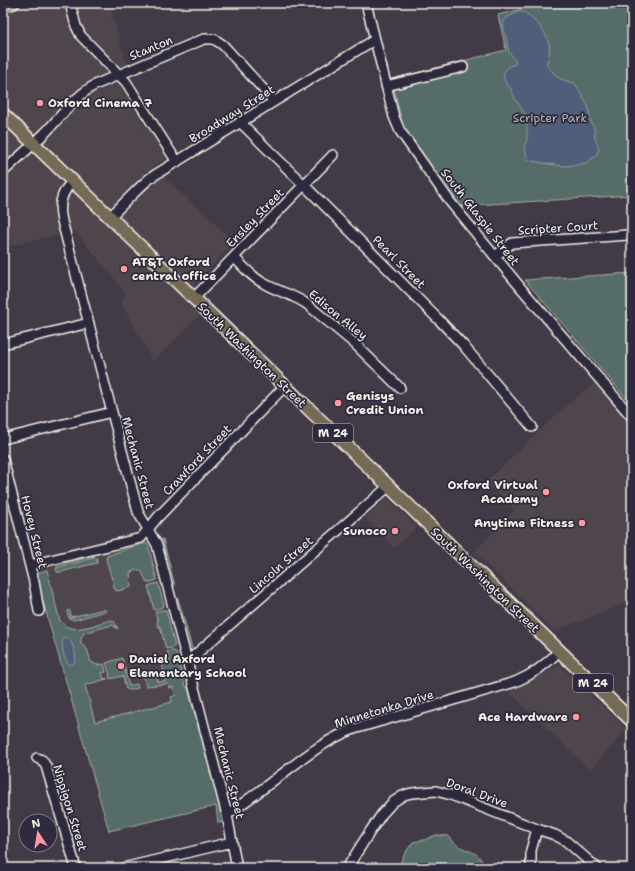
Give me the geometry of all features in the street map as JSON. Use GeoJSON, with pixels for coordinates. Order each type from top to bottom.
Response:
{"type":"FeatureCollection","features":[{"type":"Feature","properties":{"kind":"main road"},"geometry":{"type":"LineString","coordinates":[[3,5],[13,3]]}},
{"type":"Feature","properties":{"kind":"main road","name":"South Washington Street"},"geometry":{"type":"LineString","coordinates":[[3,114],[556,648]]}},
{"type":"Feature","properties":{"kind":"main road","name":"M 24"},"geometry":{"type":"LineString","coordinates":[[556,648],[632,721]]}},
{"type":"Feature","properties":{"kind":"street"},"geometry":{"type":"LineString","coordinates":[[70,3],[76,26],[81,36],[126,82],[177,162]]}},
{"type":"Feature","properties":{"kind":"street","name":"South Glaspie Street"},"geometry":{"type":"LineString","coordinates":[[366,3],[394,117],[400,130],[451,203],[632,416]]}},
{"type":"Feature","properties":{"kind":"street","name":"Stanton"},"geometry":{"type":"LineString","coordinates":[[3,172],[83,93],[119,74],[204,39],[218,41],[227,48],[274,101]]}},
{"type":"Feature","properties":{"kind":"street","name":"Broadway Street"},"geometry":{"type":"LineString","coordinates":[[110,217],[143,184],[240,122],[374,40]]}},
{"type":"Feature","properties":{"kind":"street"},"geometry":{"type":"LineString","coordinates":[[386,86],[463,67]]}},
{"type":"Feature","properties":{"kind":"street","name":"Pearl Street"},"geometry":{"type":"LineString","coordinates":[[240,122],[441,322],[532,427]]}},
{"type":"Feature","properties":{"kind":"street","name":"Ensley Street"},"geometry":{"type":"LineString","coordinates":[[194,298],[333,155]]}},
{"type":"Feature","properties":{"kind":"street","name":"Mechanic Street"},"geometry":{"type":"LineString","coordinates":[[73,181],[63,194],[60,212],[138,512],[157,545],[227,815],[237,868]]}},
{"type":"Feature","properties":{"kind":"street","name":"Scripter Court"},"geometry":{"type":"LineString","coordinates":[[495,256],[512,243],[628,235]]}},
{"type":"Feature","properties":{"kind":"street","name":"Edison Alley"},"geometry":{"type":"LineString","coordinates":[[234,257],[253,276],[265,284],[308,305],[366,354],[400,388]]}},
{"type":"Feature","properties":{"kind":"street"},"geometry":{"type":"LineString","coordinates":[[3,344],[89,323]]}},
{"type":"Feature","properties":{"kind":"street","name":"Crawford Street"},"geometry":{"type":"LineString","coordinates":[[30,565],[141,538],[158,517],[285,386]]}},
{"type":"Feature","properties":{"kind":"street"},"geometry":{"type":"LineString","coordinates":[[3,440],[112,412]]}},
{"type":"Feature","properties":{"kind":"street","name":"Hovey Street"},"geometry":{"type":"LineString","coordinates":[[3,460],[30,565],[39,611]]}},
{"type":"Feature","properties":{"kind":"street","name":"Lincoln Street"},"geometry":{"type":"LineString","coordinates":[[188,661],[388,487]]}},
{"type":"Feature","properties":{"kind":"street","name":"Minnetonka Drive"},"geometry":{"type":"LineString","coordinates":[[227,815],[314,749],[331,739],[354,729],[515,682],[536,671],[550,660],[556,648]]}},
{"type":"Feature","properties":{"kind":"street","name":"Nippigon Street"},"geometry":{"type":"LineString","coordinates":[[37,758],[42,760],[46,766],[76,868]]}},
{"type":"Feature","properties":{"kind":"street","name":"Doral Drive"},"geometry":{"type":"LineString","coordinates":[[347,868],[382,814],[393,802],[412,793],[436,791],[451,795],[537,830],[555,835],[566,841],[597,868]]}},
{"type":"Feature","properties":{"kind":"street"},"geometry":{"type":"LineString","coordinates":[[530,868],[531,850],[537,830]]}},
{"type":"Feature","properties":{"kind":"street"},"geometry":{"type":"LineString","coordinates":[[123,868],[232,842]]}},
{"type":"Feature","properties":{"kind":"shaded area"},"geometry":{"type":"Polygon","coordinates":[[[42,3],[109,3],[127,66],[108,71],[118,83],[166,158],[153,167],[235,242],[192,287],[211,304],[153,362],[121,302],[126,293],[75,231],[11,246],[3,215],[3,207],[10,205],[3,196],[3,11],[42,3]]]}},
{"type":"Feature","properties":{"kind":"shaded area"},"geometry":{"type":"Polygon","coordinates":[[[597,381],[632,423],[632,601],[555,632],[474,552],[515,510],[485,483],[562,409],[597,381]]]}},
{"type":"Feature","properties":{"kind":"shaded area"},"geometry":{"type":"Polygon","coordinates":[[[387,498],[417,527],[394,548],[365,518],[387,498]]]}},
{"type":"Feature","properties":{"kind":"shaded area","name":"Daniel Axford Elementary School"},"geometry":{"type":"Polygon","coordinates":[[[149,539],[195,726],[217,806],[109,831],[34,564],[149,539]]]}},
{"type":"Feature","properties":{"kind":"shaded area"},"geometry":{"type":"Polygon","coordinates":[[[559,665],[627,729],[590,770],[509,692],[559,665]]]}},
{"type":"Feature","properties":{"kind":"green space","name":"Scripter Park"},"geometry":{"type":"Polygon","coordinates":[[[538,3],[632,3],[632,195],[461,206],[414,149],[408,150],[392,79],[506,50],[498,15],[538,5],[538,3]]]}},
{"type":"Feature","properties":{"kind":"green space"},"geometry":{"type":"Polygon","coordinates":[[[632,273],[632,405],[525,280],[632,273]]]}},
{"type":"Feature","properties":{"kind":"green space"},"geometry":{"type":"Polygon","coordinates":[[[163,539],[175,586],[172,586],[160,540],[163,539]]]}},
{"type":"Feature","properties":{"kind":"green space"},"geometry":{"type":"Polygon","coordinates":[[[146,543],[148,545],[157,580],[147,583],[141,570],[135,570],[130,573],[131,587],[118,591],[115,590],[106,559],[107,556],[146,543]]]}},
{"type":"Feature","properties":{"kind":"green space"},"geometry":{"type":"Polygon","coordinates":[[[91,554],[95,556],[56,566],[59,562],[91,554]]]}},
{"type":"Feature","properties":{"kind":"green space"},"geometry":{"type":"Polygon","coordinates":[[[97,558],[97,563],[57,572],[56,568],[97,558]]]}},
{"type":"Feature","properties":{"kind":"green space"},"geometry":{"type":"Polygon","coordinates":[[[47,570],[59,618],[63,624],[68,627],[82,628],[111,620],[114,621],[118,629],[112,625],[84,633],[81,638],[81,644],[87,649],[91,662],[97,665],[104,664],[106,672],[102,673],[104,679],[107,678],[107,679],[85,685],[95,722],[172,702],[171,697],[176,695],[173,687],[169,688],[168,684],[146,686],[143,675],[152,671],[155,673],[158,682],[166,681],[162,664],[170,662],[167,652],[176,652],[185,686],[188,688],[201,738],[204,736],[224,820],[223,822],[218,823],[216,806],[109,831],[35,574],[47,570]]]}},
{"type":"Feature","properties":{"kind":"green space"},"geometry":{"type":"Polygon","coordinates":[[[158,583],[164,605],[161,608],[154,610],[148,586],[158,583]]]}},
{"type":"Feature","properties":{"kind":"green space"},"geometry":{"type":"Polygon","coordinates":[[[178,598],[192,648],[190,650],[187,645],[176,600],[178,598]]]}},
{"type":"Feature","properties":{"kind":"green space"},"geometry":{"type":"Polygon","coordinates":[[[104,609],[106,611],[74,620],[69,618],[67,612],[68,610],[70,611],[71,617],[104,609]]]}},
{"type":"Feature","properties":{"kind":"green space"},"geometry":{"type":"Polygon","coordinates":[[[166,610],[175,646],[166,649],[160,626],[158,627],[155,612],[166,610]]]}},
{"type":"Feature","properties":{"kind":"green space"},"geometry":{"type":"Polygon","coordinates":[[[122,658],[129,686],[137,684],[138,688],[130,690],[126,689],[123,676],[110,679],[106,663],[122,658]]]}},
{"type":"Feature","properties":{"kind":"green space"},"geometry":{"type":"Polygon","coordinates":[[[436,835],[449,836],[458,846],[478,855],[485,868],[398,868],[404,855],[413,842],[424,840],[436,835]]]}},
{"type":"Feature","properties":{"kind":"water"},"geometry":{"type":"Polygon","coordinates":[[[518,12],[527,14],[545,33],[549,45],[546,65],[560,79],[574,83],[588,106],[599,149],[597,154],[588,162],[564,166],[528,159],[524,147],[527,140],[527,117],[515,99],[511,89],[505,82],[503,74],[508,67],[516,62],[509,52],[503,24],[506,18],[518,12]]]}},
{"type":"Feature","properties":{"kind":"water"},"geometry":{"type":"Polygon","coordinates":[[[66,637],[75,651],[75,662],[70,665],[64,656],[62,649],[63,638],[66,637]]]}},
{"type":"Feature","properties":{"kind":"place","name":"Oxford Cinema 7"},"geometry":{"type":"Point","coordinates":[40,103]}},
{"type":"Feature","properties":{"kind":"place","name":"AT&T Oxford central office"},"geometry":{"type":"Point","coordinates":[124,269]}},
{"type":"Feature","properties":{"kind":"place","name":"Genisys Credit Union"},"geometry":{"type":"Point","coordinates":[338,403]}},
{"type":"Feature","properties":{"kind":"place","name":"Oxford Virtual Academy"},"geometry":{"type":"Point","coordinates":[546,492]}},
{"type":"Feature","properties":{"kind":"place","name":"Anytime Fitness"},"geometry":{"type":"Point","coordinates":[582,523]}},
{"type":"Feature","properties":{"kind":"place","name":"Sunoco"},"geometry":{"type":"Point","coordinates":[395,531]}},
{"type":"Feature","properties":{"kind":"place","name":"Daniel Axford Elementary School"},"geometry":{"type":"Point","coordinates":[121,666]}},
{"type":"Feature","properties":{"kind":"place","name":"Ace Hardware"},"geometry":{"type":"Point","coordinates":[576,717]}}]}
